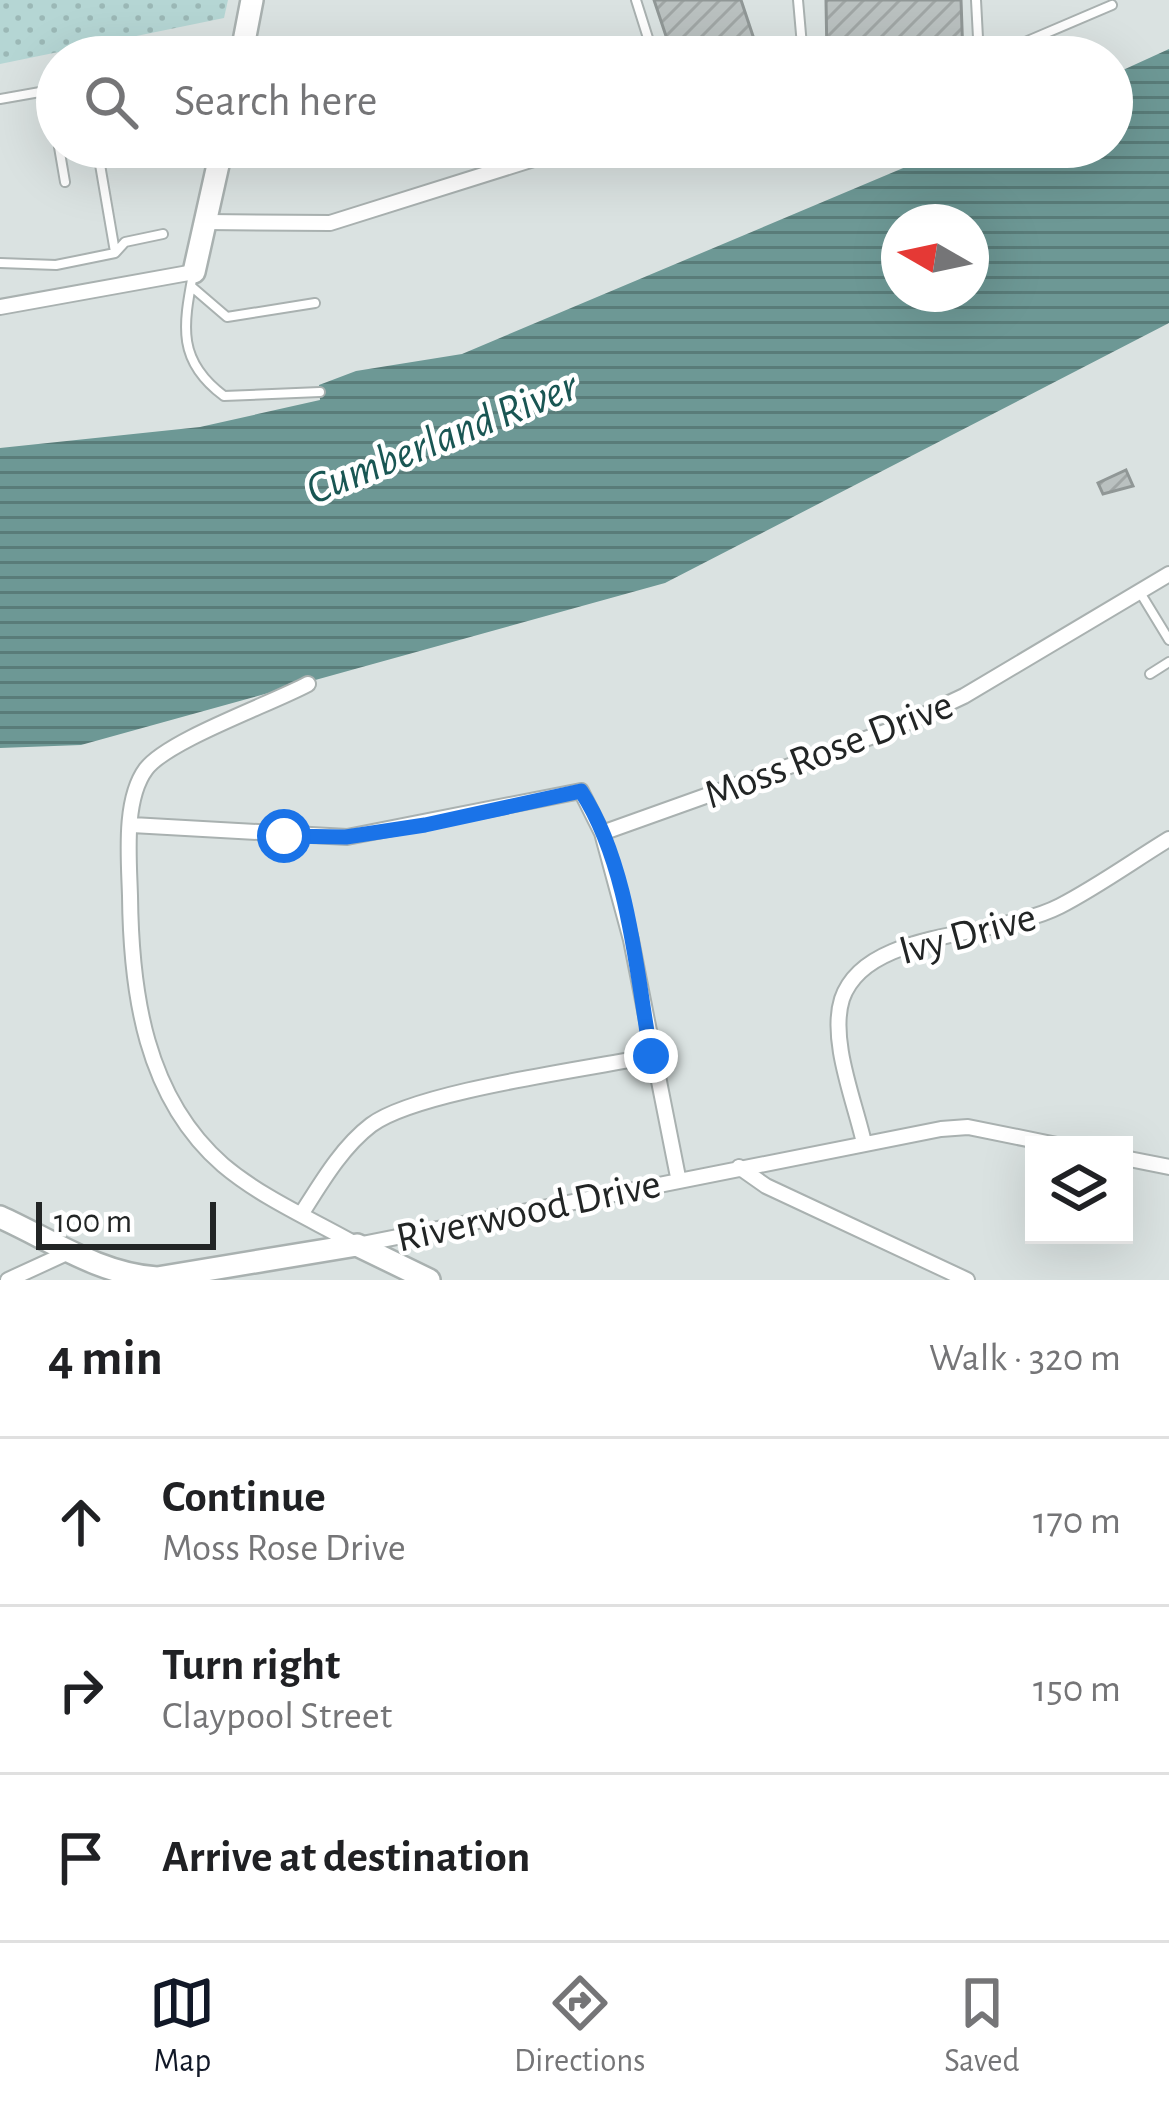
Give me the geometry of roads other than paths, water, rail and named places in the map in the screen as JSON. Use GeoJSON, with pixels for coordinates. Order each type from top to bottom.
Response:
{"type":"FeatureCollection","features":[{"type":"Feature","properties":{"kind":"street"},"geometry":{"type":"LineString","coordinates":[[246,36],[253,2]]}},
{"type":"Feature","properties":{"kind":"street"},"geometry":{"type":"LineString","coordinates":[[0,307],[192,279],[218,168]]}},
{"type":"Feature","properties":{"kind":"street"},"geometry":{"type":"LineString","coordinates":[[207,221],[330,223],[505,168]]}},
{"type":"Feature","properties":{"kind":"street","name":"Moss Rose Drive"},"geometry":{"type":"LineString","coordinates":[[602,833],[896,728],[964,696],[1169,574]]}},
{"type":"Feature","properties":{"kind":"street"},"geometry":{"type":"LineString","coordinates":[[308,684],[167,750],[136,788],[131,825],[132,986],[141,1030],[196,1137],[224,1166],[357,1245],[429,1280]]}},
{"type":"Feature","properties":{"kind":"street"},"geometry":{"type":"LineString","coordinates":[[131,825],[346,837],[581,791],[602,833],[631,940],[678,1177]]}},
{"type":"Feature","properties":{"kind":"street","name":"Ivy Drive"},"geometry":{"type":"LineString","coordinates":[[864,1143],[838,1024],[842,1000],[857,969],[892,948],[985,932],[1057,908],[1169,838]]}},
{"type":"Feature","properties":{"kind":"street"},"geometry":{"type":"LineString","coordinates":[[302,1214],[330,1169],[370,1126],[407,1106],[651,1056]]}},
{"type":"Feature","properties":{"kind":"street","name":"Riverwood Drive"},"geometry":{"type":"LineString","coordinates":[[0,1217],[105,1274],[157,1278],[357,1245],[864,1143],[968,1127],[1025,1139]]}},
{"type":"Feature","properties":{"kind":"street"},"geometry":{"type":"LineString","coordinates":[[1133,1160],[1169,1167]]}},
{"type":"Feature","properties":{"kind":"street"},"geometry":{"type":"LineString","coordinates":[[739,1167],[766,1186],[967,1280]]}},
{"type":"Feature","properties":{"kind":"street"},"geometry":{"type":"LineString","coordinates":[[8,1280],[69,1252]]}},
{"type":"Feature","properties":{"kind":"lane"},"geometry":{"type":"LineString","coordinates":[[636,0],[647,36]]}},
{"type":"Feature","properties":{"kind":"lane"},"geometry":{"type":"LineString","coordinates":[[798,0],[801,36]]}},
{"type":"Feature","properties":{"kind":"lane"},"geometry":{"type":"LineString","coordinates":[[976,0],[978,36]]}},
{"type":"Feature","properties":{"kind":"lane"},"geometry":{"type":"LineString","coordinates":[[1039,36],[1112,5]]}},
{"type":"Feature","properties":{"kind":"lane"},"geometry":{"type":"LineString","coordinates":[[0,99],[36,93]]}},
{"type":"Feature","properties":{"kind":"lane"},"geometry":{"type":"LineString","coordinates":[[63,168],[65,182]]}},
{"type":"Feature","properties":{"kind":"lane"},"geometry":{"type":"LineString","coordinates":[[101,168],[115,253]]}},
{"type":"Feature","properties":{"kind":"lane"},"geometry":{"type":"LineString","coordinates":[[0,263],[56,265],[115,253],[125,242],[163,234]]}},
{"type":"Feature","properties":{"kind":"lane"},"geometry":{"type":"LineString","coordinates":[[192,279],[227,317],[315,303]]}},
{"type":"Feature","properties":{"kind":"lane"},"geometry":{"type":"LineString","coordinates":[[192,279],[183,344],[186,357],[208,384],[224,396],[320,392]]}},
{"type":"Feature","properties":{"kind":"lane"},"geometry":{"type":"LineString","coordinates":[[1141,594],[1169,640]]}},
{"type":"Feature","properties":{"kind":"lane"},"geometry":{"type":"LineString","coordinates":[[1150,674],[1169,662]]}},
{"type":"Feature","properties":{"kind":"water","name":"Cumberland River"},"geometry":{"type":"Polygon","coordinates":[[[1169,49],[1169,323],[665,583],[81,745],[0,748],[0,448],[200,427],[320,400],[319,385],[356,371],[462,354],[903,168],[1133,168],[1133,65],[1169,49]]]}}]}
